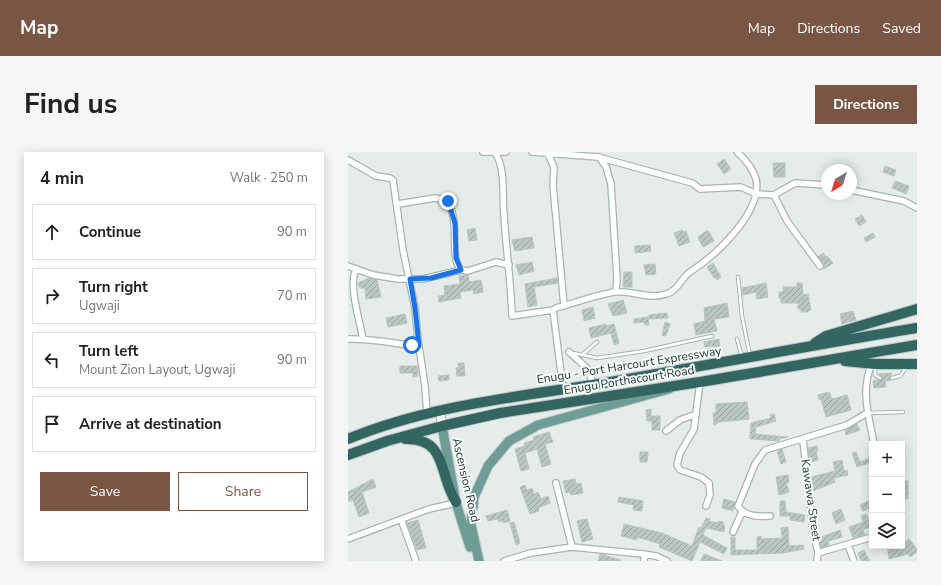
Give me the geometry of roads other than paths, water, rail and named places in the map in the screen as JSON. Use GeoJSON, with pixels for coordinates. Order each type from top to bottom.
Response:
{"type":"FeatureCollection","features":[{"type":"Feature","properties":{"kind":"highway"},"geometry":{"type":"LineString","coordinates":[[812,346],[826,336],[917,308]]}},
{"type":"Feature","properties":{"kind":"highway","name":"Enugu - Port Harcourt Expressway"},"geometry":{"type":"LineString","coordinates":[[348,439],[365,432],[440,410],[483,401],[594,385],[917,328]]}},
{"type":"Feature","properties":{"kind":"highway","name":"Enugu Porthacourt Road"},"geometry":{"type":"LineString","coordinates":[[348,455],[393,439],[500,413],[700,382],[917,345]]}},
{"type":"Feature","properties":{"kind":"highway"},"geometry":{"type":"LineString","coordinates":[[832,360],[873,364],[913,364]]}},
{"type":"Feature","properties":{"kind":"highway"},"geometry":{"type":"LineString","coordinates":[[393,439],[416,439],[425,441],[433,446],[438,454],[449,492],[456,502]]}},
{"type":"Feature","properties":{"kind":"main road","name":"Ascension Road"},"geometry":{"type":"LineString","coordinates":[[479,561],[471,525],[474,497],[488,466],[509,441],[538,425],[587,411],[661,393],[678,385]]}},
{"type":"Feature","properties":{"kind":"main road","name":"Ascension Road"},"geometry":{"type":"LineString","coordinates":[[442,426],[456,502],[475,561]]}},
{"type":"Feature","properties":{"kind":"street"},"geometry":{"type":"LineString","coordinates":[[483,152],[506,152]]}},
{"type":"Feature","properties":{"kind":"street"},"geometry":{"type":"LineString","coordinates":[[495,152],[499,159],[503,190],[512,316],[553,310],[616,292],[657,296],[673,291],[689,273],[702,265],[720,248],[746,216],[754,191],[756,179],[745,159],[737,152]]}},
{"type":"Feature","properties":{"kind":"street"},"geometry":{"type":"LineString","coordinates":[[532,152],[548,154],[567,153],[598,157],[618,164],[692,183],[700,189],[741,187],[774,195],[795,183],[821,184]]}},
{"type":"Feature","properties":{"kind":"street"},"geometry":{"type":"LineString","coordinates":[[548,154],[554,167],[553,186],[564,306]]}},
{"type":"Feature","properties":{"kind":"street"},"geometry":{"type":"LineString","coordinates":[[598,157],[606,167],[611,184],[616,292]]}},
{"type":"Feature","properties":{"kind":"street"},"geometry":{"type":"LineString","coordinates":[[348,160],[376,176],[391,178],[398,204],[403,250],[415,308],[427,414]]}},
{"type":"Feature","properties":{"kind":"street"},"geometry":{"type":"LineString","coordinates":[[857,191],[904,201],[917,208]]}},
{"type":"Feature","properties":{"kind":"street"},"geometry":{"type":"LineString","coordinates":[[774,195],[787,221],[820,266]]}},
{"type":"Feature","properties":{"kind":"street"},"geometry":{"type":"LineString","coordinates":[[398,204],[435,198],[446,200],[455,223],[456,258],[461,270]]}},
{"type":"Feature","properties":{"kind":"street"},"geometry":{"type":"LineString","coordinates":[[348,266],[373,275],[410,279],[431,278],[461,270],[468,271],[496,262],[509,265]]}},
{"type":"Feature","properties":{"kind":"street"},"geometry":{"type":"LineString","coordinates":[[356,270],[353,275],[354,292],[363,339]]}},
{"type":"Feature","properties":{"kind":"street"},"geometry":{"type":"LineString","coordinates":[[553,310],[563,389]]}},
{"type":"Feature","properties":{"kind":"street"},"geometry":{"type":"LineString","coordinates":[[348,339],[363,339],[370,342],[387,342],[419,346]]}},
{"type":"Feature","properties":{"kind":"street"},"geometry":{"type":"LineString","coordinates":[[569,352],[587,368],[594,385]]}},
{"type":"Feature","properties":{"kind":"street"},"geometry":{"type":"LineString","coordinates":[[873,364],[866,384],[867,414],[873,441]]}},
{"type":"Feature","properties":{"kind":"street"},"geometry":{"type":"LineString","coordinates":[[700,382],[694,429],[680,453],[677,465],[680,470],[701,477],[709,483],[710,495],[706,506]]}},
{"type":"Feature","properties":{"kind":"street"},"geometry":{"type":"LineString","coordinates":[[440,410],[442,426]]}},
{"type":"Feature","properties":{"kind":"street"},"geometry":{"type":"LineString","coordinates":[[666,431],[680,420],[696,414]]}},
{"type":"Feature","properties":{"kind":"street"},"geometry":{"type":"LineString","coordinates":[[742,512],[738,504],[746,483],[760,456],[770,448],[803,440],[851,423],[867,414]]}},
{"type":"Feature","properties":{"kind":"street","name":"Kawawa Street"},"geometry":{"type":"LineString","coordinates":[[803,440],[812,522],[818,553],[817,561]]}},
{"type":"Feature","properties":{"kind":"street"},"geometry":{"type":"LineString","coordinates":[[556,483],[572,548]]}},
{"type":"Feature","properties":{"kind":"street"},"geometry":{"type":"LineString","coordinates":[[348,539],[429,509],[456,502]]}},
{"type":"Feature","properties":{"kind":"street"},"geometry":{"type":"LineString","coordinates":[[742,512],[761,516],[770,516]]}},
{"type":"Feature","properties":{"kind":"street"},"geometry":{"type":"LineString","coordinates":[[733,532],[742,512]]}},
{"type":"Feature","properties":{"kind":"street"},"geometry":{"type":"LineString","coordinates":[[401,519],[416,561]]}},
{"type":"Feature","properties":{"kind":"street"},"geometry":{"type":"LineString","coordinates":[[818,553],[869,538]]}},
{"type":"Feature","properties":{"kind":"street"},"geometry":{"type":"LineString","coordinates":[[848,545],[854,561]]}},
{"type":"Feature","properties":{"kind":"street"},"geometry":{"type":"LineString","coordinates":[[504,561],[531,553],[572,548],[645,554],[667,561]]}},
{"type":"Feature","properties":{"kind":"street"},"geometry":{"type":"LineString","coordinates":[[644,561],[645,554]]}},
{"type":"Feature","properties":{"kind":"lane"},"geometry":{"type":"LineString","coordinates":[[738,277],[746,359]]}},
{"type":"Feature","properties":{"kind":"lane"},"geometry":{"type":"LineString","coordinates":[[569,352],[597,358],[712,336]]}},
{"type":"Feature","properties":{"kind":"lane"},"geometry":{"type":"LineString","coordinates":[[737,340],[746,359]]}},
{"type":"Feature","properties":{"kind":"lane"},"geometry":{"type":"LineString","coordinates":[[582,355],[597,342]]}},
{"type":"Feature","properties":{"kind":"lane"},"geometry":{"type":"LineString","coordinates":[[873,364],[875,375],[880,378]]}},
{"type":"Feature","properties":{"kind":"lane"},"geometry":{"type":"LineString","coordinates":[[892,378],[900,376],[913,364]]}},
{"type":"Feature","properties":{"kind":"lane"},"geometry":{"type":"LineString","coordinates":[[867,414],[903,412]]}}]}
